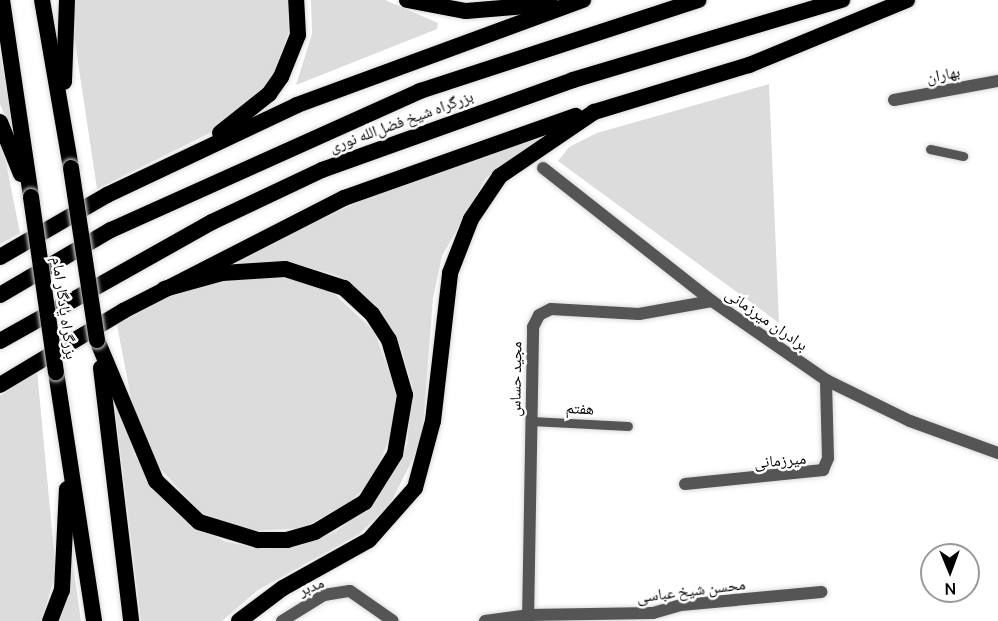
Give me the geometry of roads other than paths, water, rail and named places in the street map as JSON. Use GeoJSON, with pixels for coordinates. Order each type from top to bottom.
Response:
{"type":"FeatureCollection","features":[{"type":"Feature","properties":{"kind":"highway","name":"بزرگراه یادگار امام"},"geometry":{"type":"LineString","coordinates":[[2,0],[94,621]]}},
{"type":"Feature","properties":{"kind":"highway","name":"بزرگراه یادگار امام"},"geometry":{"type":"LineString","coordinates":[[42,0],[63,116],[97,340],[131,621]]}},
{"type":"Feature","properties":{"kind":"highway"},"geometry":{"type":"LineString","coordinates":[[63,116],[68,0]]}},
{"type":"Feature","properties":{"kind":"highway"},"geometry":{"type":"LineString","coordinates":[[196,152],[249,112],[281,76],[298,35],[296,0]]}},
{"type":"Feature","properties":{"kind":"highway"},"geometry":{"type":"LineString","coordinates":[[407,0],[466,11],[578,1]]}},
{"type":"Feature","properties":{"kind":"highway","name":"بزرگراه شیخ فضل‌الله نوری"},"geometry":{"type":"LineString","coordinates":[[0,295],[111,230],[420,91],[698,0]]}},
{"type":"Feature","properties":{"kind":"highway","name":"بزرگراه شیخ فضل‌الله نوری"},"geometry":{"type":"LineString","coordinates":[[0,341],[212,222],[322,170],[573,80],[842,0]]}},
{"type":"Feature","properties":{"kind":"highway"},"geometry":{"type":"LineString","coordinates":[[0,385],[164,289],[344,198],[540,125],[594,112],[749,65],[907,0]]}},
{"type":"Feature","properties":{"kind":"highway"},"geometry":{"type":"LineString","coordinates":[[0,257],[107,195],[366,75],[578,1]]}},
{"type":"Feature","properties":{"kind":"highway"},"geometry":{"type":"LineString","coordinates":[[239,621],[283,588],[369,540],[415,488],[434,420],[443,309],[461,240],[500,176],[594,112]]}},
{"type":"Feature","properties":{"kind":"highway"},"geometry":{"type":"LineString","coordinates":[[0,122],[31,197]]}},
{"type":"Feature","properties":{"kind":"highway"},"geometry":{"type":"LineString","coordinates":[[97,340],[156,481],[199,522],[248,538],[287,540],[324,528],[365,502],[395,454],[405,395],[389,340],[372,314],[344,288],[285,269],[222,273],[164,289]]}},
{"type":"Feature","properties":{"kind":"highway"},"geometry":{"type":"LineString","coordinates":[[50,621],[62,590],[69,459]]}},
{"type":"Feature","properties":{"kind":"street","name":"بهاران"},"geometry":{"type":"LineString","coordinates":[[894,100],[998,81]]}},
{"type":"Feature","properties":{"kind":"street","name":"برادران میرزمانی"},"geometry":{"type":"LineString","coordinates":[[543,168],[712,301],[826,380],[910,421],[998,453]]}},
{"type":"Feature","properties":{"kind":"street","name":"مجید حساس"},"geometry":{"type":"LineString","coordinates":[[528,618],[533,327],[539,315],[551,309],[639,314],[712,301]]}},
{"type":"Feature","properties":{"kind":"street","name":"میرزمانی"},"geometry":{"type":"LineString","coordinates":[[685,484],[823,470],[828,458],[826,380]]}},
{"type":"Feature","properties":{"kind":"street","name":"مدبر"},"geometry":{"type":"LineString","coordinates":[[282,621],[324,595],[356,592],[393,621]]}},
{"type":"Feature","properties":{"kind":"street","name":"محسن شیخ عباسی"},"geometry":{"type":"LineString","coordinates":[[485,621],[653,613],[681,605],[821,592]]}},
{"type":"Feature","properties":{"kind":"lane"},"geometry":{"type":"LineString","coordinates":[[930,148],[963,156]]}},
{"type":"Feature","properties":{"kind":"lane","name":"هفتم"},"geometry":{"type":"LineString","coordinates":[[531,421],[628,426]]}}]}
